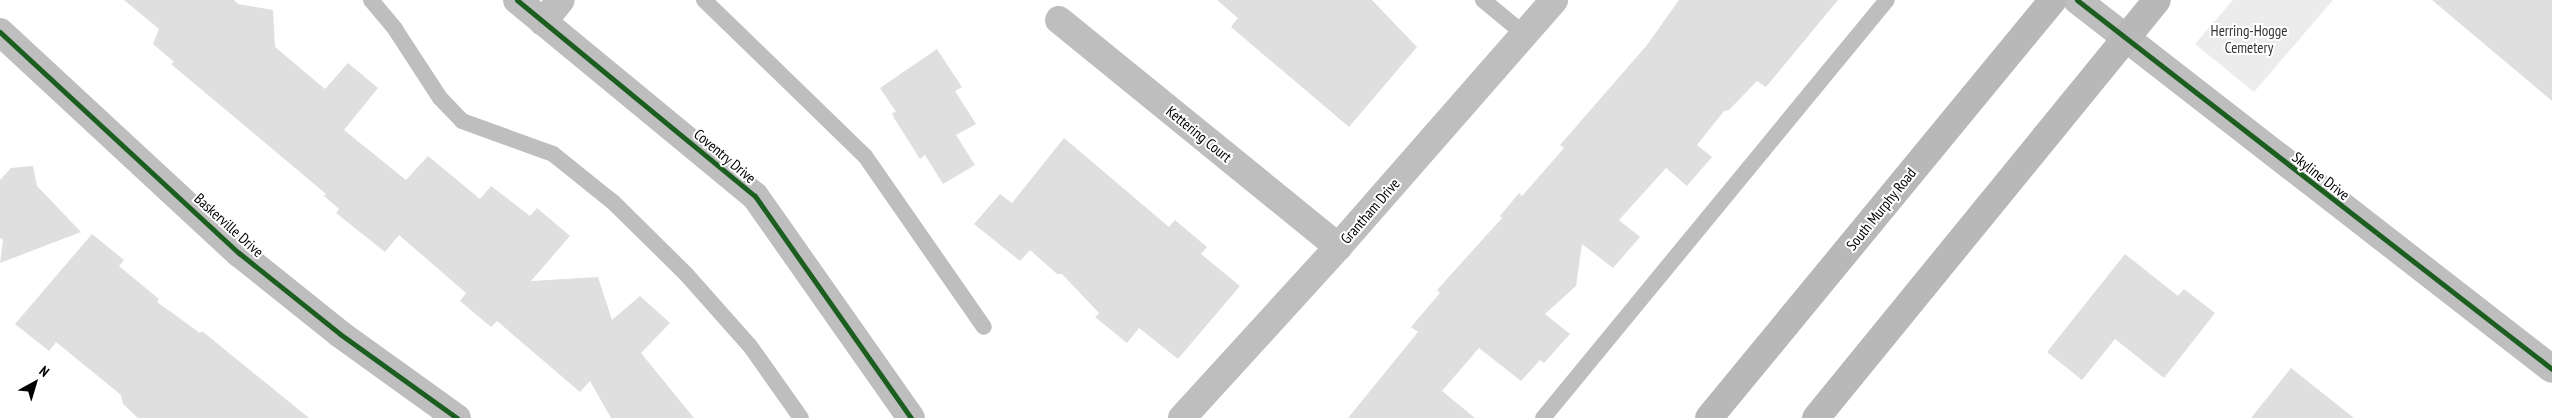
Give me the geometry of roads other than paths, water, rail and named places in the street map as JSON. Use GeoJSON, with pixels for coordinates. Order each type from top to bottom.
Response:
{"type":"FeatureCollection","features":[{"type":"Feature","properties":{"kind":"main road","name":"South Murphy Road"},"geometry":{"type":"LineString","coordinates":[[1709,418],[2052,0]]}},
{"type":"Feature","properties":{"kind":"main road"},"geometry":{"type":"LineString","coordinates":[[1816,418],[2158,0]]}},
{"type":"Feature","properties":{"kind":"street","name":"Coventry Drive"},"geometry":{"type":"LineString","coordinates":[[517,0],[755,196],[912,418]]}},
{"type":"Feature","properties":{"kind":"street"},"geometry":{"type":"LineString","coordinates":[[543,22],[561,0]]}},
{"type":"Feature","properties":{"kind":"street","name":"Grantham Drive"},"geometry":{"type":"LineString","coordinates":[[1182,418],[1338,247],[1554,0]]}},
{"type":"Feature","properties":{"kind":"street","name":"Skyline Drive"},"geometry":{"type":"LineString","coordinates":[[2077,0],[2552,369]]}},
{"type":"Feature","properties":{"kind":"street","name":"Kettering Court"},"geometry":{"type":"LineString","coordinates":[[1059,20],[1338,247]]}},
{"type":"Feature","properties":{"kind":"street","name":"Baskerville Drive"},"geometry":{"type":"LineString","coordinates":[[0,32],[239,253],[340,334],[457,418]]}},
{"type":"Feature","properties":{"kind":"lane"},"geometry":{"type":"LineString","coordinates":[[371,0],[395,29],[440,98],[462,121],[553,154],[613,202],[686,274],[750,346],[801,418]]}},
{"type":"Feature","properties":{"kind":"lane"},"geometry":{"type":"LineString","coordinates":[[704,0],[865,156],[984,327]]}},
{"type":"Feature","properties":{"kind":"lane"},"geometry":{"type":"LineString","coordinates":[[1483,0],[1524,34]]}},
{"type":"Feature","properties":{"kind":"lane"},"geometry":{"type":"LineString","coordinates":[[1543,418],[1887,0]]}},
{"type":"Feature","properties":{"kind":"park label","name":"Herring-Hogge Cemetery"},"geometry":{"type":"Point","coordinates":[2249,38]}}]}
